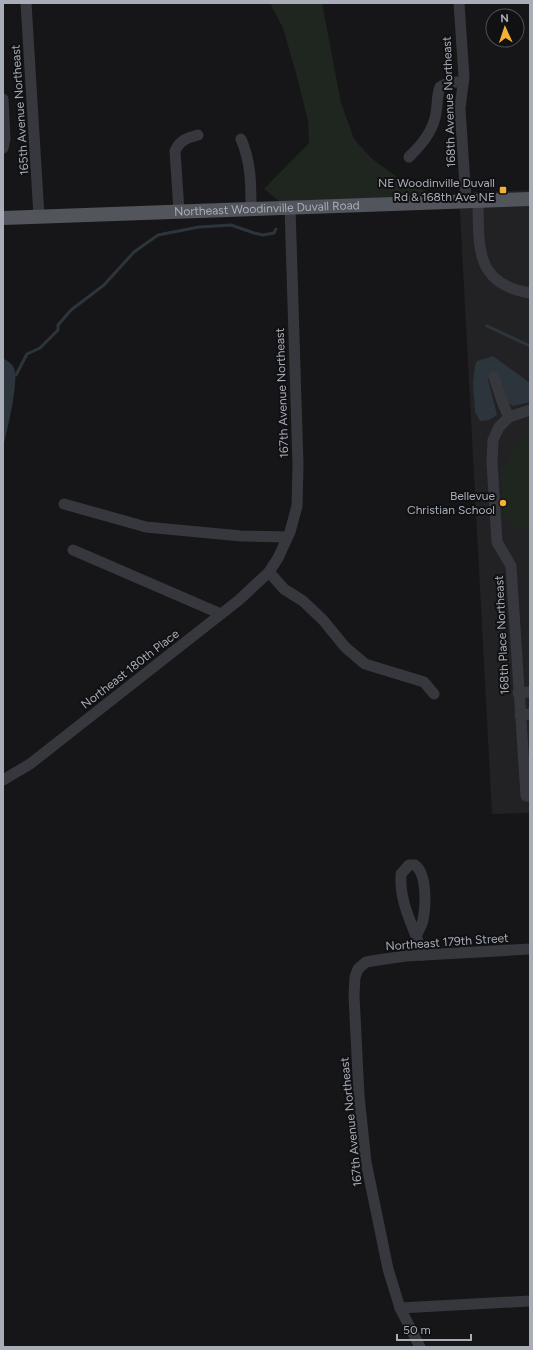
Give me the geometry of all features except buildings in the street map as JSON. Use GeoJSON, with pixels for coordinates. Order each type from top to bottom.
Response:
{"type":"FeatureCollection","features":[{"type":"Feature","properties":{"kind":"main road","name":"Northeast Woodinville Duvall Road"},"geometry":{"type":"LineString","coordinates":[[3,218],[530,199]]}},
{"type":"Feature","properties":{"kind":"street","name":"165th Avenue Northeast"},"geometry":{"type":"LineString","coordinates":[[26,3],[39,216]]}},
{"type":"Feature","properties":{"kind":"street","name":"168th Avenue Northeast"},"geometry":{"type":"LineString","coordinates":[[459,3],[463,82],[460,108],[472,201]]}},
{"type":"Feature","properties":{"kind":"street"},"geometry":{"type":"LineString","coordinates":[[409,157],[431,130],[436,117],[436,97],[440,87],[449,82],[463,82]]}},
{"type":"Feature","properties":{"kind":"street"},"geometry":{"type":"LineString","coordinates":[[3,99],[5,139],[3,148]]}},
{"type":"Feature","properties":{"kind":"street"},"geometry":{"type":"LineString","coordinates":[[179,211],[175,151],[177,146],[184,140],[198,135]]}},
{"type":"Feature","properties":{"kind":"street"},"geometry":{"type":"LineString","coordinates":[[241,139],[247,152],[250,166],[251,208]]}},
{"type":"Feature","properties":{"kind":"street"},"geometry":{"type":"LineString","coordinates":[[472,201],[481,254],[485,267],[492,277],[504,285],[530,293]]}},
{"type":"Feature","properties":{"kind":"street","name":"167th Avenue Northeast"},"geometry":{"type":"LineString","coordinates":[[269,572],[278,558],[287,537],[297,506],[298,465],[290,207]]}},
{"type":"Feature","properties":{"kind":"street"},"geometry":{"type":"LineString","coordinates":[[494,377],[509,417],[530,410]]}},
{"type":"Feature","properties":{"kind":"street","name":"168th Place Northeast"},"geometry":{"type":"LineString","coordinates":[[509,417],[499,427],[493,440],[492,463],[497,542],[511,566],[518,693],[525,714],[526,796],[530,796]]}},
{"type":"Feature","properties":{"kind":"street"},"geometry":{"type":"LineString","coordinates":[[64,504],[146,527],[241,536],[287,537]]}},
{"type":"Feature","properties":{"kind":"street"},"geometry":{"type":"LineString","coordinates":[[73,550],[221,614]]}},
{"type":"Feature","properties":{"kind":"street"},"geometry":{"type":"LineString","coordinates":[[269,572],[284,589],[304,601],[323,620],[346,647],[365,664],[424,682],[434,694]]}},
{"type":"Feature","properties":{"kind":"street","name":"Northeast 180th Place"},"geometry":{"type":"LineString","coordinates":[[3,780],[30,764],[239,600],[269,572]]}},
{"type":"Feature","properties":{"kind":"street"},"geometry":{"type":"LineString","coordinates":[[518,693],[530,692]]}},
{"type":"Feature","properties":{"kind":"street"},"geometry":{"type":"LineString","coordinates":[[417,934],[423,921],[425,906],[421,872],[415,864],[409,865],[401,874],[401,890],[405,909],[417,934],[423,955]]}},
{"type":"Feature","properties":{"kind":"street","name":"Northeast 179th Street"},"geometry":{"type":"LineString","coordinates":[[366,962],[423,955],[530,949]]}},
{"type":"Feature","properties":{"kind":"street","name":"167th Avenue Northeast"},"geometry":{"type":"LineString","coordinates":[[366,962],[358,969],[355,977],[354,995],[359,1096],[366,1162],[388,1269],[400,1308],[420,1347]]}},
{"type":"Feature","properties":{"kind":"street"},"geometry":{"type":"LineString","coordinates":[[400,1308],[530,1301]]}},
{"type":"Feature","properties":{"kind":"shaded area"},"geometry":{"type":"Polygon","coordinates":[[[270,3],[322,3],[341,103],[354,139],[371,158],[401,180],[435,195],[280,202],[264,189],[309,143],[308,121],[296,73],[283,28],[270,3]]]}},
{"type":"Feature","properties":{"kind":"shaded area","name":"Bellevue Christian School"},"geometry":{"type":"Polygon","coordinates":[[[530,190],[530,813],[492,814],[459,193],[530,190]]]}},
{"type":"Feature","properties":{"kind":"shaded area"},"geometry":{"type":"Polygon","coordinates":[[[493,356],[530,383],[530,402],[513,406],[508,403],[491,374],[488,379],[497,415],[489,420],[480,421],[475,412],[473,383],[475,365],[477,361],[493,356]]]}},
{"type":"Feature","properties":{"kind":"shaded area"},"geometry":{"type":"Polygon","coordinates":[[[3,358],[13,366],[15,372],[15,382],[12,406],[3,449],[3,358]]]}},
{"type":"Feature","properties":{"kind":"shaded area"},"geometry":{"type":"Polygon","coordinates":[[[530,435],[530,531],[513,527],[502,515],[501,469],[517,446],[530,435]]]}},
{"type":"Feature","properties":{"kind":"waterway"},"geometry":{"type":"LineString","coordinates":[[16,375],[27,354],[40,348],[58,330],[58,325],[71,310],[104,285],[134,252],[158,235],[199,227],[231,225],[263,235],[274,233],[276,229]]}},
{"type":"Feature","properties":{"kind":"waterway"},"geometry":{"type":"LineString","coordinates":[[487,326],[530,346]]}},
{"type":"Feature","properties":{"kind":"place","name":"NE Woodinville Duvall Rd & 168th Ave NE"},"geometry":{"type":"Point","coordinates":[503,190]}},
{"type":"Feature","properties":{"kind":"place","name":"Bellevue Christian School"},"geometry":{"type":"Point","coordinates":[503,503]}}]}
